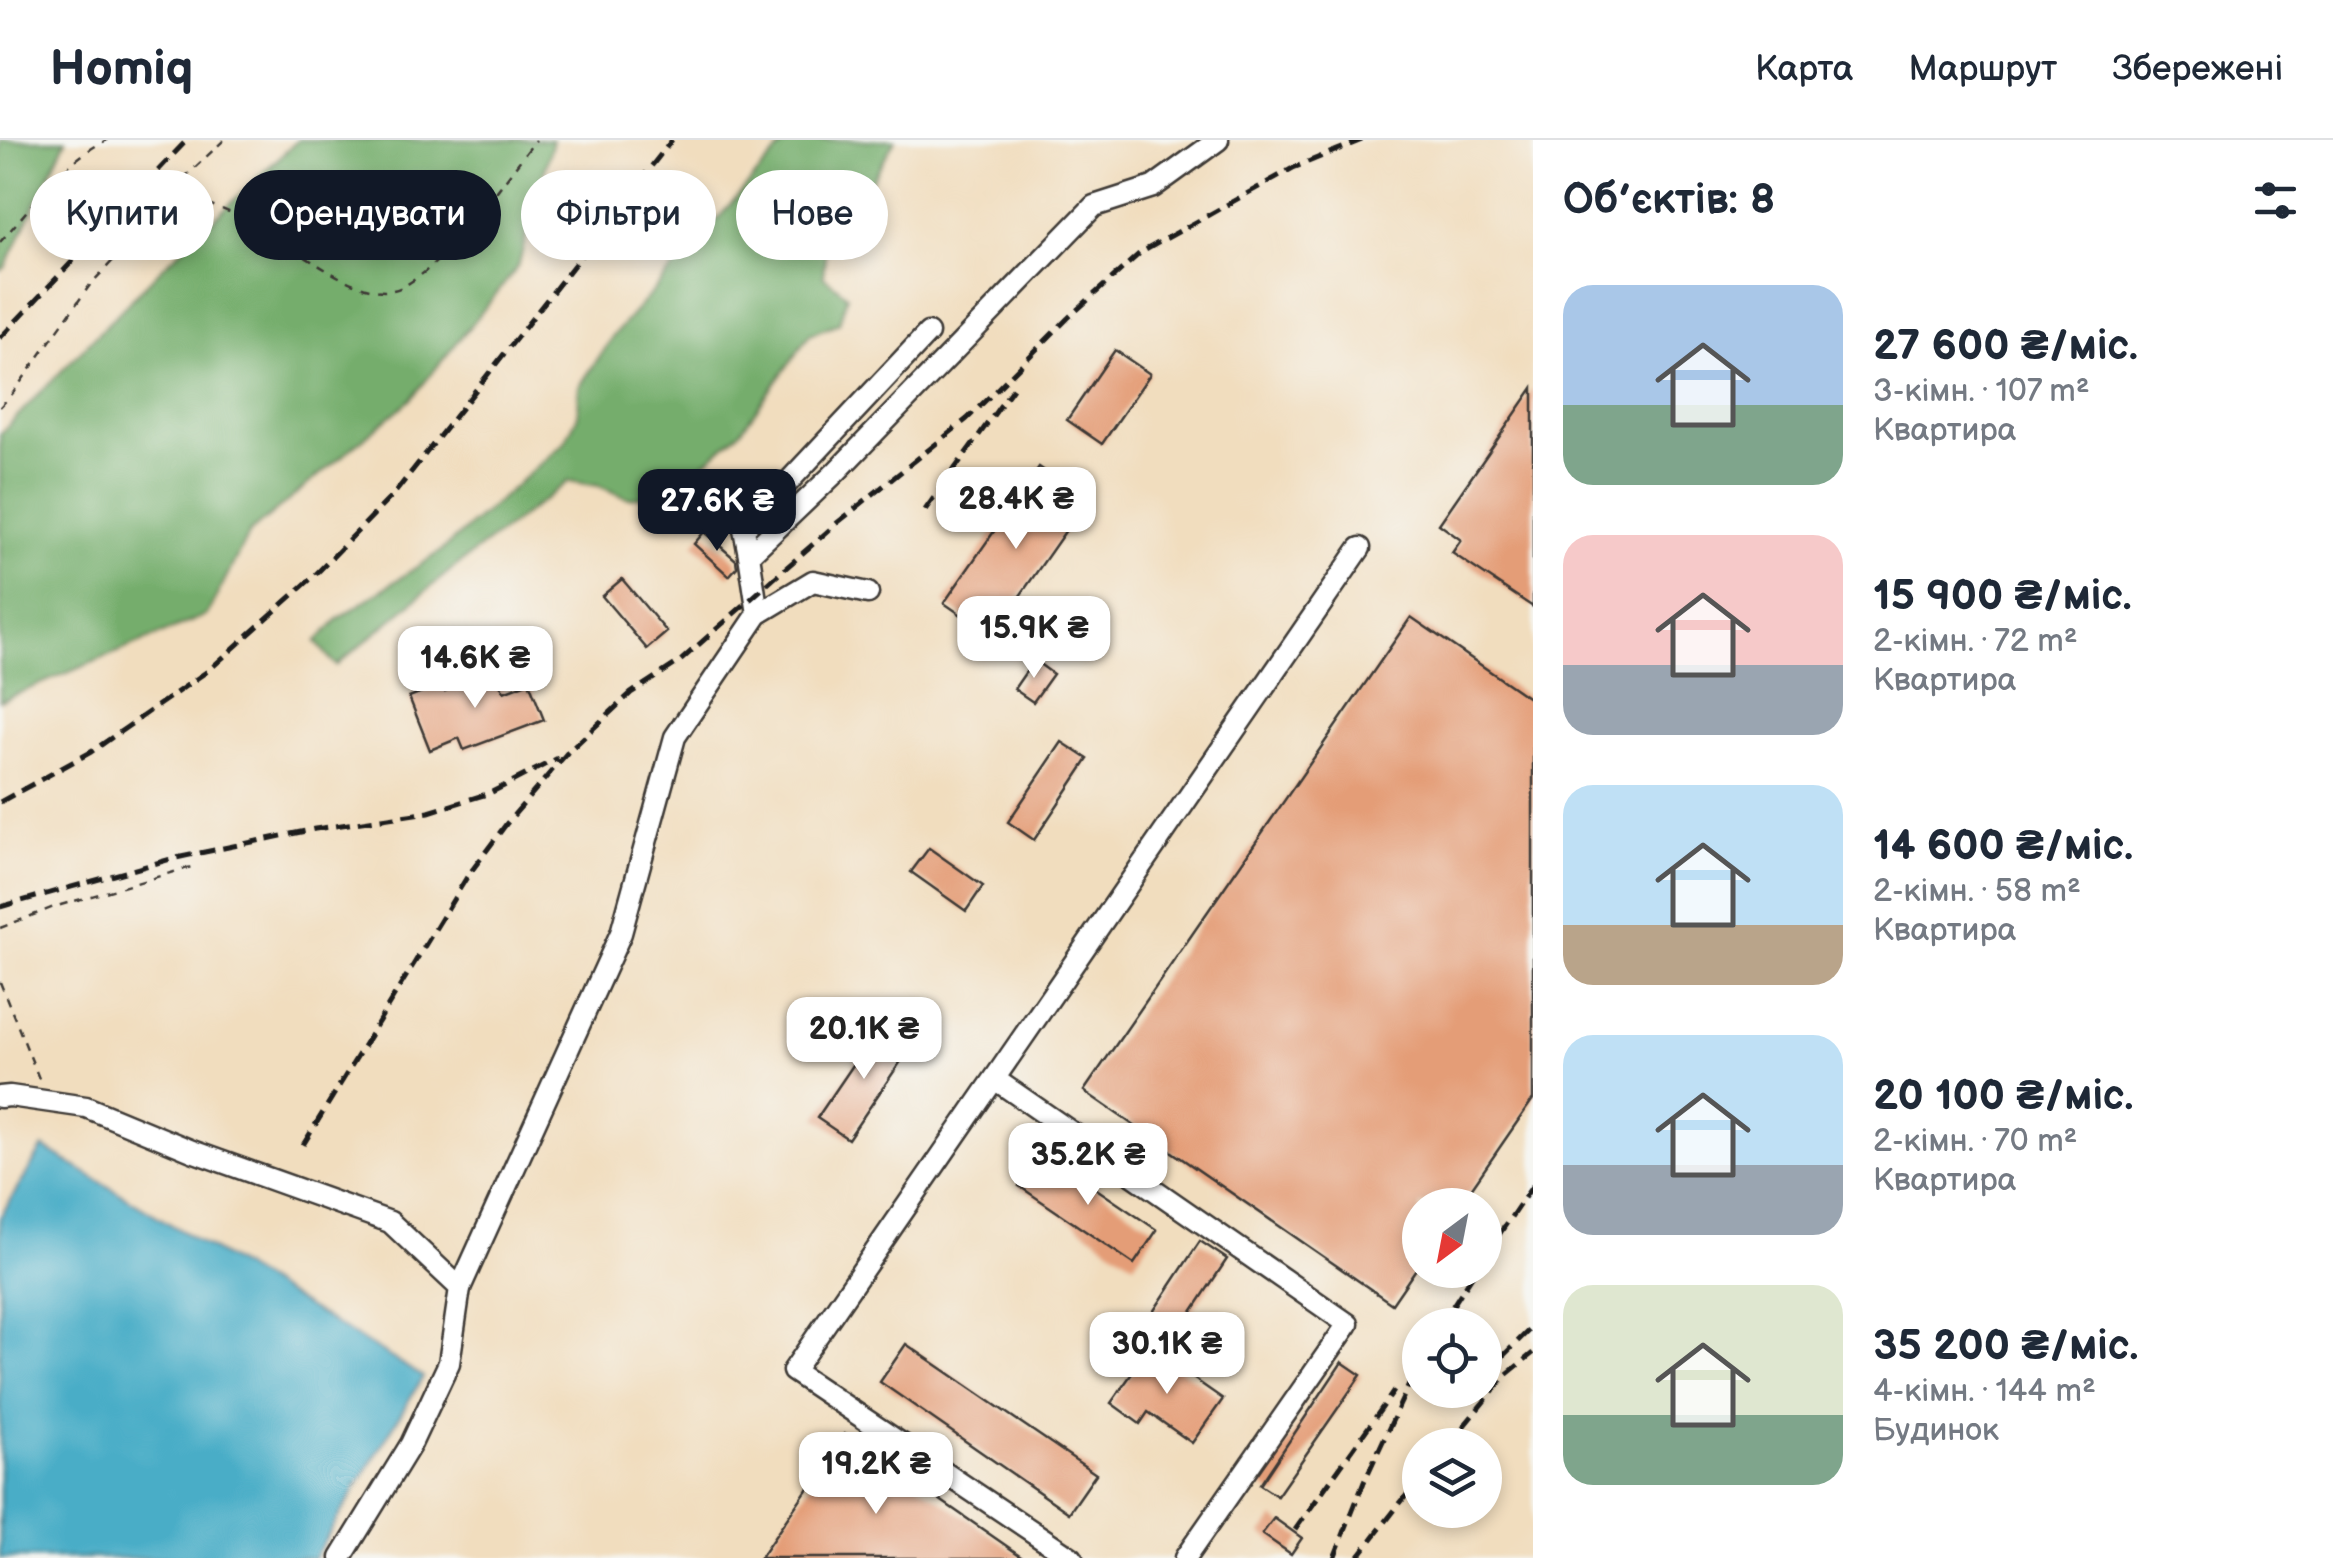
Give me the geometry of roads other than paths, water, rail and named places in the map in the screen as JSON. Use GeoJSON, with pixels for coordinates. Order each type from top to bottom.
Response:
{"type":"FeatureCollection","features":[{"type":"Feature","properties":{"kind":"lane"},"geometry":{"type":"LineString","coordinates":[[749,556],[1094,206],[1153,188],[1218,140]]}},
{"type":"Feature","properties":{"kind":"lane"},"geometry":{"type":"LineString","coordinates":[[758,614],[744,529],[928,333]]}},
{"type":"Feature","properties":{"kind":"lane"},"geometry":{"type":"LineString","coordinates":[[1072,1558],[793,1371],[1360,548]]}},
{"type":"Feature","properties":{"kind":"lane"},"geometry":{"type":"LineString","coordinates":[[341,1558],[411,1444],[450,1363],[460,1288],[621,933],[675,737],[758,614],[812,581],[868,593]]}},
{"type":"Feature","properties":{"kind":"lane"},"geometry":{"type":"LineString","coordinates":[[996,1080],[1348,1324],[1185,1558]]}},
{"type":"Feature","properties":{"kind":"lane"},"geometry":{"type":"LineString","coordinates":[[0,1098],[10,1096],[86,1107],[192,1151],[390,1222],[460,1288]]}},
{"type":"Feature","properties":{"kind":"water"},"geometry":{"type":"Polygon","coordinates":[[[43,1147],[423,1377],[314,1558],[0,1558],[0,1217],[43,1147]]]}},
{"type":"Feature","properties":{"kind":"railway"},"geometry":{"type":"LineString","coordinates":[[0,338],[187,140]]}},
{"type":"Feature","properties":{"kind":"railway"},"geometry":{"type":"LineString","coordinates":[[0,802],[91,752],[209,670],[313,577],[394,494],[672,140]]}},
{"type":"Feature","properties":{"kind":"railway"},"geometry":{"type":"LineString","coordinates":[[303,1145],[467,877],[567,753],[631,693],[679,662],[837,523],[967,419],[1140,253],[1293,168],[1362,140]]}},
{"type":"Feature","properties":{"kind":"railway"},"geometry":{"type":"LineString","coordinates":[[925,510],[1013,388]]}},
{"type":"Feature","properties":{"kind":"railway"},"geometry":{"type":"LineString","coordinates":[[0,907],[171,859],[315,829],[429,812],[490,793],[558,758]]}},
{"type":"Feature","properties":{"kind":"railway"},"geometry":{"type":"LineString","coordinates":[[1502,1230],[1533,1185]]}},
{"type":"Feature","properties":{"kind":"railway"},"geometry":{"type":"LineString","coordinates":[[1451,1308],[1464,1288]]}},
{"type":"Feature","properties":{"kind":"railway"},"geometry":{"type":"LineString","coordinates":[[1502,1357],[1533,1326]]}},
{"type":"Feature","properties":{"kind":"railway"},"geometry":{"type":"LineString","coordinates":[[1462,1428],[1506,1375],[1533,1353]]}},
{"type":"Feature","properties":{"kind":"railway"},"geometry":{"type":"LineString","coordinates":[[1295,1530],[1394,1391]]}},
{"type":"Feature","properties":{"kind":"railway"},"geometry":{"type":"LineString","coordinates":[[1334,1558],[1402,1400]]}},
{"type":"Feature","properties":{"kind":"railway"},"geometry":{"type":"LineString","coordinates":[[1357,1558],[1402,1501]]}}]}
